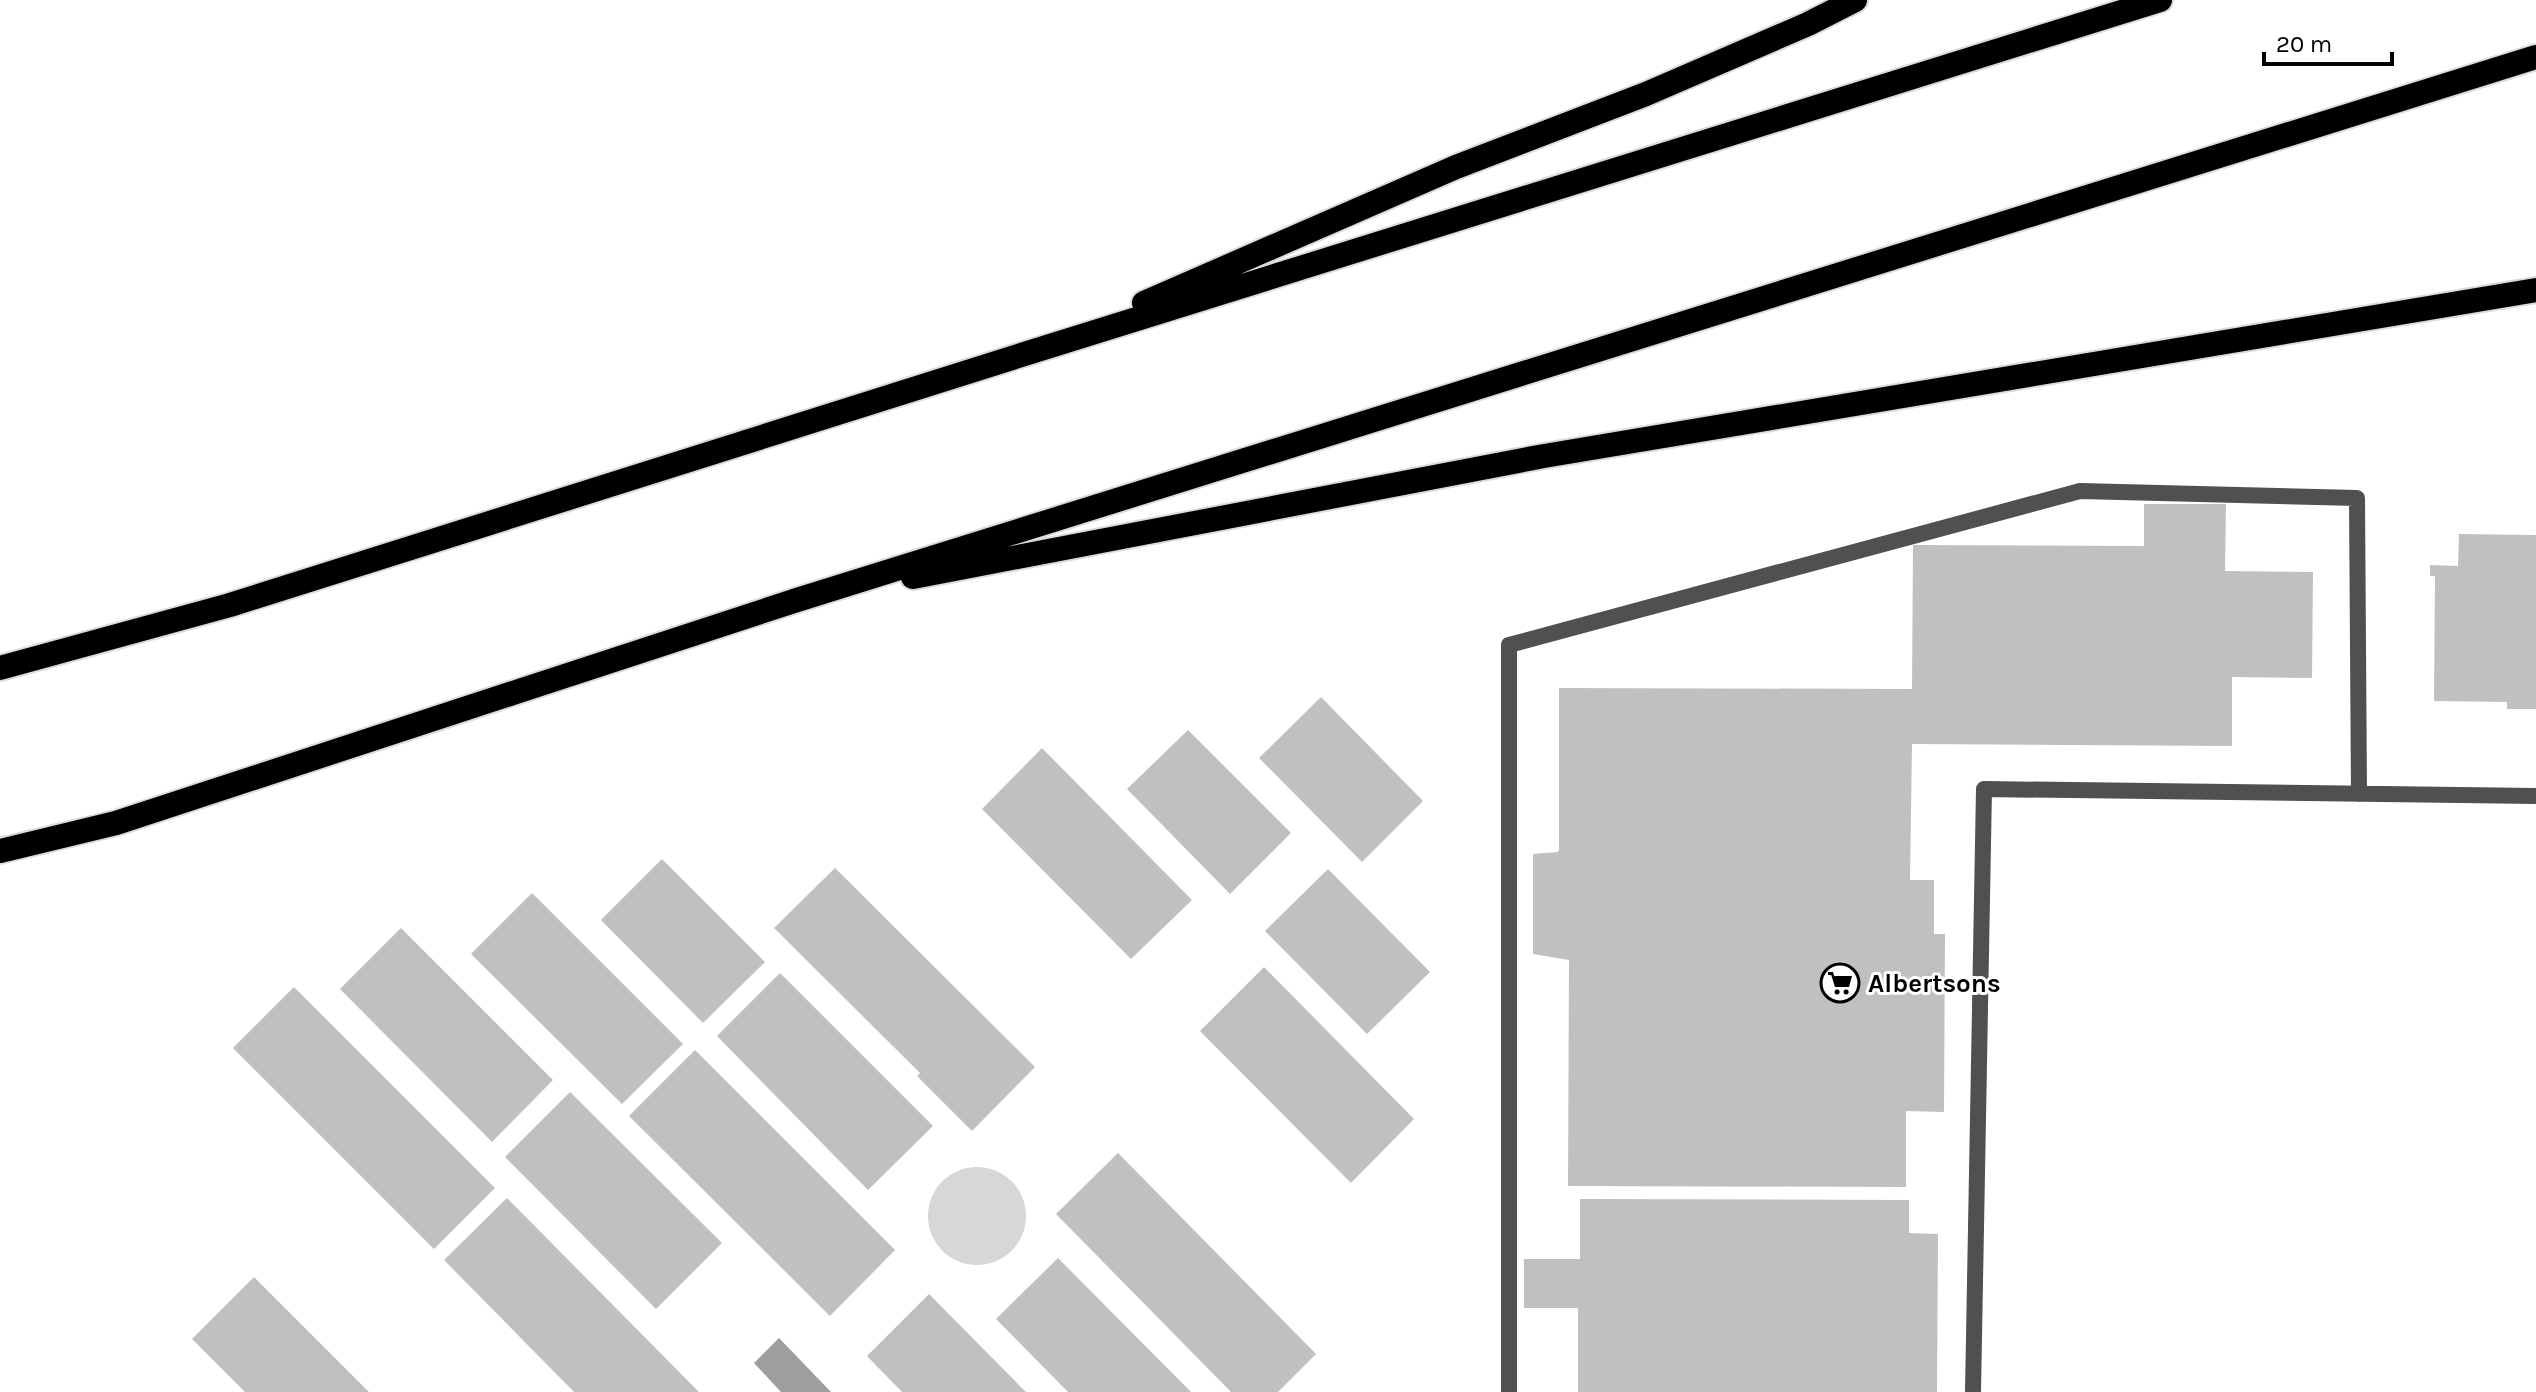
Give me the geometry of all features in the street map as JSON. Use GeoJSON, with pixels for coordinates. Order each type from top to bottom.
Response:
{"type":"FeatureCollection","features":[{"type":"Feature","properties":{"kind":"highway"},"geometry":{"type":"LineString","coordinates":[[1034,351],[1456,167],[1660,88],[1808,24],[1855,0]]}},
{"type":"Feature","properties":{"kind":"highway"},"geometry":{"type":"LineString","coordinates":[[0,668],[230,605],[2160,0]]}},
{"type":"Feature","properties":{"kind":"highway"},"geometry":{"type":"LineString","coordinates":[[0,851],[116,823],[797,600],[2536,57]]}},
{"type":"Feature","properties":{"kind":"highway"},"geometry":{"type":"LineString","coordinates":[[797,600],[1544,456],[2536,290]]}},
{"type":"Feature","properties":{"kind":"lane"},"geometry":{"type":"LineString","coordinates":[[1509,1392],[1509,645],[2080,491],[2357,498],[2359,794]]}},
{"type":"Feature","properties":{"kind":"lane"},"geometry":{"type":"LineString","coordinates":[[1973,1392],[1984,789],[2536,796]]}},
{"type":"Feature","properties":{"kind":"shaded area"},"geometry":{"type":"Polygon","coordinates":[[[977,1167],[996,1171],[1012,1181],[1022,1197],[1026,1216],[1022,1235],[1012,1251],[996,1261],[977,1265],[958,1261],[942,1251],[932,1235],[928,1216],[932,1197],[942,1181],[958,1171],[977,1167]]]}},
{"type":"Feature","properties":{"kind":"shaded area"},"geometry":{"type":"Polygon","coordinates":[[[779,1338],[831,1392],[781,1392],[754,1363],[779,1338]]]}},
{"type":"Feature","properties":{"kind":"building"},"geometry":{"type":"Polygon","coordinates":[[[2144,504],[2226,504],[2225,571],[2313,572],[2312,678],[2232,677],[2232,746],[1912,744],[1910,880],[1934,880],[1934,934],[1945,934],[1944,1112],[1906,1111],[1906,1187],[1568,1186],[1569,960],[1533,954],[1533,854],[1559,850],[1559,688],[1912,689],[1913,545],[2144,546],[2144,504]]]}},
{"type":"Feature","properties":{"kind":"building"},"geometry":{"type":"Polygon","coordinates":[[[2459,534],[2536,535],[2536,709],[2507,709],[2507,702],[2434,701],[2435,576],[2430,576],[2430,565],[2458,566],[2459,534]]]}},
{"type":"Feature","properties":{"kind":"building"},"geometry":{"type":"Polygon","coordinates":[[[1321,697],[1423,801],[1362,862],[1259,758],[1321,697]]]}},
{"type":"Feature","properties":{"kind":"building"},"geometry":{"type":"Polygon","coordinates":[[[1188,730],[1291,833],[1230,894],[1127,789],[1188,730]]]}},
{"type":"Feature","properties":{"kind":"building"},"geometry":{"type":"Polygon","coordinates":[[[1042,748],[1192,900],[1131,959],[982,809],[1042,748]]]}},
{"type":"Feature","properties":{"kind":"building"},"geometry":{"type":"Polygon","coordinates":[[[662,859],[765,962],[703,1023],[601,920],[662,859]]]}},
{"type":"Feature","properties":{"kind":"building"},"geometry":{"type":"Polygon","coordinates":[[[835,868],[1035,1067],[972,1131],[917,1076],[920,1073],[774,928],[835,868]]]}},
{"type":"Feature","properties":{"kind":"building"},"geometry":{"type":"Polygon","coordinates":[[[1328,869],[1430,972],[1367,1034],[1265,931],[1328,869]]]}},
{"type":"Feature","properties":{"kind":"building"},"geometry":{"type":"Polygon","coordinates":[[[532,893],[683,1044],[622,1104],[471,954],[532,893]]]}},
{"type":"Feature","properties":{"kind":"building"},"geometry":{"type":"Polygon","coordinates":[[[401,928],[553,1080],[492,1142],[340,989],[401,928]]]}},
{"type":"Feature","properties":{"kind":"building"},"geometry":{"type":"Polygon","coordinates":[[[1264,967],[1414,1119],[1351,1183],[1200,1031],[1264,967]]]}},
{"type":"Feature","properties":{"kind":"building"},"geometry":{"type":"Polygon","coordinates":[[[780,973],[933,1126],[868,1190],[717,1036],[780,973]]]}},
{"type":"Feature","properties":{"kind":"building"},"geometry":{"type":"Polygon","coordinates":[[[294,987],[495,1188],[434,1249],[233,1048],[294,987]]]}},
{"type":"Feature","properties":{"kind":"building"},"geometry":{"type":"Polygon","coordinates":[[[695,1050],[895,1250],[830,1316],[629,1116],[695,1050]]]}},
{"type":"Feature","properties":{"kind":"building"},"geometry":{"type":"Polygon","coordinates":[[[570,1092],[722,1243],[656,1309],[505,1157],[570,1092]]]}},
{"type":"Feature","properties":{"kind":"building"},"geometry":{"type":"Polygon","coordinates":[[[1118,1153],[1316,1354],[1278,1392],[1231,1392],[1056,1214],[1118,1153]]]}},
{"type":"Feature","properties":{"kind":"building"},"geometry":{"type":"Polygon","coordinates":[[[507,1198],[699,1392],[574,1392],[444,1260],[507,1198]]]}},
{"type":"Feature","properties":{"kind":"building"},"geometry":{"type":"Polygon","coordinates":[[[1580,1199],[1909,1200],[1909,1233],[1938,1234],[1937,1392],[1578,1392],[1578,1308],[1524,1308],[1524,1259],[1580,1259],[1580,1199]]]}},
{"type":"Feature","properties":{"kind":"building"},"geometry":{"type":"Polygon","coordinates":[[[1058,1258],[1191,1392],[1068,1392],[996,1319],[1058,1258]]]}},
{"type":"Feature","properties":{"kind":"building"},"geometry":{"type":"Polygon","coordinates":[[[254,1277],[369,1392],[245,1392],[192,1339],[254,1277]]]}},
{"type":"Feature","properties":{"kind":"building"},"geometry":{"type":"Polygon","coordinates":[[[929,1294],[1026,1392],[902,1392],[867,1356],[929,1294]]]}},
{"type":"Feature","properties":{"kind":"place","name":"Albertsons"},"geometry":{"type":"Point","coordinates":[1840,983]}}]}
